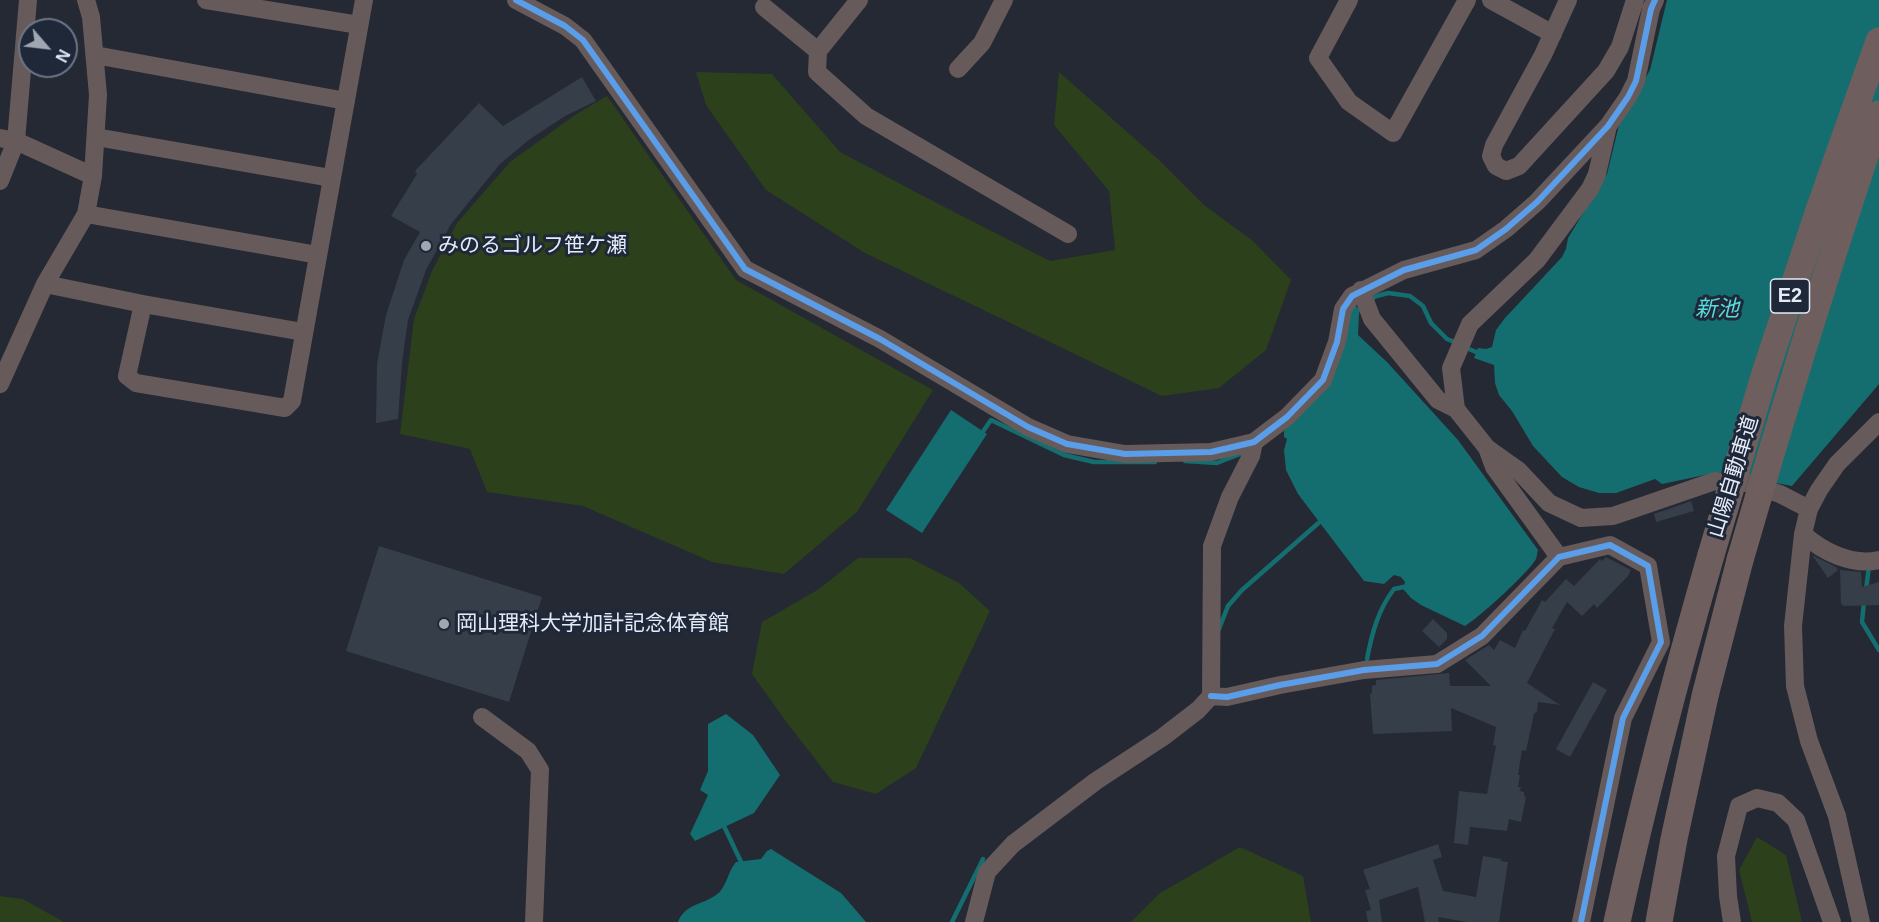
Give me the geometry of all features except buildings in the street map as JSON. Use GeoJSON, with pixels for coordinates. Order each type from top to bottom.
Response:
{"type":"FeatureCollection","features":[{"type":"Feature","properties":{"kind":"highway","name":"山陽自動車道"},"geometry":{"type":"LineString","coordinates":[[1617,922],[1671,693],[1765,373],[1819,210],[1879,41]]}},
{"type":"Feature","properties":{"kind":"highway","name":"山陽自動車道"},"geometry":{"type":"LineString","coordinates":[[1659,922],[1674,839],[1705,696],[1740,560],[1829,261],[1879,114]]}},
{"type":"Feature","properties":{"kind":"street"},"geometry":{"type":"LineString","coordinates":[[0,181],[28,0]]}},
{"type":"Feature","properties":{"kind":"street"},"geometry":{"type":"LineString","coordinates":[[0,384],[45,284],[86,214],[93,176],[98,95],[91,17],[86,0]]}},
{"type":"Feature","properties":{"kind":"street"},"geometry":{"type":"LineString","coordinates":[[207,0],[359,25]]}},
{"type":"Feature","properties":{"kind":"street"},"geometry":{"type":"LineString","coordinates":[[143,303],[127,376],[136,383],[285,408],[292,400],[364,0]]}},
{"type":"Feature","properties":{"kind":"street"},"geometry":{"type":"LineString","coordinates":[[516,0],[566,26],[583,40],[745,269],[880,339],[1028,426],[1067,444],[1125,454],[1211,452],[1254,442],[1287,417],[1323,380],[1337,342],[1343,309],[1352,296],[1364,298],[1404,270],[1476,250],[1506,229],[1537,202],[1608,126],[1636,81],[1655,0]]}},
{"type":"Feature","properties":{"kind":"street"},"geometry":{"type":"LineString","coordinates":[[859,0],[818,51],[817,72],[866,116],[1068,234]]}},
{"type":"Feature","properties":{"kind":"street"},"geometry":{"type":"LineString","coordinates":[[958,69],[982,43],[1004,0]]}},
{"type":"Feature","properties":{"kind":"street"},"geometry":{"type":"LineString","coordinates":[[1349,0],[1318,58],[1349,102],[1393,133],[1467,0]]}},
{"type":"Feature","properties":{"kind":"street"},"geometry":{"type":"LineString","coordinates":[[1491,0],[1553,34]]}},
{"type":"Feature","properties":{"kind":"street"},"geometry":{"type":"LineString","coordinates":[[1568,0],[1543,55],[1494,145],[1491,156],[1496,166],[1506,171],[1519,166],[1606,71],[1620,47],[1635,0]]}},
{"type":"Feature","properties":{"kind":"street"},"geometry":{"type":"LineString","coordinates":[[762,2],[818,51]]}},
{"type":"Feature","properties":{"kind":"street"},"geometry":{"type":"LineString","coordinates":[[95,55],[346,101]]}},
{"type":"Feature","properties":{"kind":"street"},"geometry":{"type":"LineString","coordinates":[[1456,409],[1451,368],[1470,324],[1537,260],[1590,189],[1597,174],[1608,126]]}},
{"type":"Feature","properties":{"kind":"street"},"geometry":{"type":"LineString","coordinates":[[96,136],[331,178]]}},
{"type":"Feature","properties":{"kind":"street"},"geometry":{"type":"LineString","coordinates":[[8,140],[93,176]]}},
{"type":"Feature","properties":{"kind":"street"},"geometry":{"type":"LineString","coordinates":[[86,214],[318,255]]}},
{"type":"Feature","properties":{"kind":"street"},"geometry":{"type":"LineString","coordinates":[[45,284],[303,332]]}},
{"type":"Feature","properties":{"kind":"street"},"geometry":{"type":"LineString","coordinates":[[1364,298],[1372,319],[1438,400],[1456,409],[1487,448],[1518,470],[1549,503],[1581,518],[1613,516],[1715,481],[1747,483],[1780,494],[1809,509]]}},
{"type":"Feature","properties":{"kind":"street"},"geometry":{"type":"LineString","coordinates":[[1861,922],[1856,892],[1836,816],[1809,741],[1795,686],[1793,626],[1803,534],[1809,509],[1837,464],[1879,422]]}},
{"type":"Feature","properties":{"kind":"street"},"geometry":{"type":"LineString","coordinates":[[974,922],[987,872],[1006,851],[1096,781],[1180,724],[1211,696],[1212,546],[1230,497],[1251,456],[1254,442]]}},
{"type":"Feature","properties":{"kind":"street"},"geometry":{"type":"LineString","coordinates":[[1487,448],[1494,467],[1559,557]]}},
{"type":"Feature","properties":{"kind":"street"},"geometry":{"type":"LineString","coordinates":[[1803,534],[1812,542],[1842,558],[1872,561]]}},
{"type":"Feature","properties":{"kind":"street"},"geometry":{"type":"LineString","coordinates":[[1211,696],[1227,697],[1280,684],[1364,670],[1437,664],[1482,636],[1559,557],[1610,545],[1648,566],[1661,642],[1623,718],[1581,922]]}},
{"type":"Feature","properties":{"kind":"street"},"geometry":{"type":"LineString","coordinates":[[482,717],[528,750],[540,770],[534,922]]}},
{"type":"Feature","properties":{"kind":"street"},"geometry":{"type":"LineString","coordinates":[[1732,922],[1726,856],[1739,806],[1757,798],[1778,803],[1796,819],[1832,922]]}},
{"type":"Feature","properties":{"kind":"shaded area"},"geometry":{"type":"Polygon","coordinates":[[[696,72],[772,74],[840,152],[1050,261],[1115,250],[1109,191],[1054,125],[1059,72],[1158,159],[1204,205],[1253,241],[1291,280],[1266,350],[1219,388],[1162,396],[865,253],[766,190],[706,105],[696,72]]]}},
{"type":"Feature","properties":{"kind":"shaded area","name":"みのるゴルフ笹ケ瀬"},"geometry":{"type":"Polygon","coordinates":[[[607,96],[736,280],[933,390],[857,512],[784,574],[712,562],[583,506],[487,492],[470,449],[400,434],[414,319],[432,271],[457,223],[510,162],[575,115],[607,96]]]}},
{"type":"Feature","properties":{"kind":"shaded area"},"geometry":{"type":"Polygon","coordinates":[[[858,558],[910,558],[959,583],[990,611],[916,768],[876,794],[833,782],[752,674],[762,622],[819,589],[858,558]]]}},
{"type":"Feature","properties":{"kind":"shaded area"},"geometry":{"type":"Polygon","coordinates":[[[1757,837],[1786,855],[1802,922],[1752,922],[1739,870],[1757,837]]]}},
{"type":"Feature","properties":{"kind":"shaded area"},"geometry":{"type":"Polygon","coordinates":[[[1240,847],[1303,876],[1311,922],[1131,922],[1160,893],[1240,847]]]}},
{"type":"Feature","properties":{"kind":"shaded area"},"geometry":{"type":"Polygon","coordinates":[[[0,896],[23,899],[64,922],[0,922],[0,896]]]}},
{"type":"Feature","properties":{"kind":"water","name":"新池"},"geometry":{"type":"Polygon","coordinates":[[[1667,0],[1879,0],[1879,384],[1792,486],[1719,472],[1662,484],[1655,479],[1616,493],[1599,493],[1579,487],[1562,477],[1533,446],[1512,411],[1499,395],[1495,383],[1494,365],[1474,358],[1478,348],[1492,347],[1496,330],[1505,318],[1562,257],[1568,238],[1607,174],[1619,125],[1650,70],[1667,0]]]}},
{"type":"Feature","properties":{"kind":"water"},"geometry":{"type":"Polygon","coordinates":[[[1352,302],[1360,310],[1358,335],[1387,362],[1458,440],[1538,550],[1536,559],[1524,574],[1492,605],[1465,626],[1411,598],[1403,589],[1405,582],[1401,577],[1394,575],[1384,584],[1364,581],[1298,494],[1286,470],[1284,450],[1287,439],[1284,437],[1284,431],[1329,381],[1352,302]]]}},
{"type":"Feature","properties":{"kind":"water"},"geometry":{"type":"Polygon","coordinates":[[[951,410],[987,434],[922,533],[886,510],[951,410]]]}},
{"type":"Feature","properties":{"kind":"water"},"geometry":{"type":"Polygon","coordinates":[[[726,714],[753,735],[780,775],[754,813],[695,841],[690,834],[708,795],[700,790],[708,771],[708,724],[726,714]]]}},
{"type":"Feature","properties":{"kind":"water"},"geometry":{"type":"Polygon","coordinates":[[[771,849],[841,893],[866,922],[678,922],[689,908],[719,892],[736,862],[761,859],[771,849]]]}},
{"type":"Feature","properties":{"kind":"waterway"},"geometry":{"type":"LineString","coordinates":[[1368,300],[1388,293],[1410,296],[1423,306],[1431,323],[1447,339],[1457,343]]}},
{"type":"Feature","properties":{"kind":"waterway"},"geometry":{"type":"LineString","coordinates":[[1464,347],[1481,354]]}},
{"type":"Feature","properties":{"kind":"waterway"},"geometry":{"type":"LineString","coordinates":[[982,433],[991,420],[1064,455],[1094,462],[1155,462]]}},
{"type":"Feature","properties":{"kind":"waterway"},"geometry":{"type":"LineString","coordinates":[[1185,461],[1217,463],[1240,454]]}},
{"type":"Feature","properties":{"kind":"waterway"},"geometry":{"type":"LineString","coordinates":[[1219,629],[1228,606],[1242,590],[1323,519]]}},
{"type":"Feature","properties":{"kind":"waterway"},"geometry":{"type":"LineString","coordinates":[[1866,590],[1869,566]]}},
{"type":"Feature","properties":{"kind":"waterway"},"geometry":{"type":"LineString","coordinates":[[1367,659],[1384,605],[1394,589],[1408,586]]}},
{"type":"Feature","properties":{"kind":"waterway"},"geometry":{"type":"LineString","coordinates":[[1864,601],[1862,622],[1879,650]]}},
{"type":"Feature","properties":{"kind":"waterway"},"geometry":{"type":"LineString","coordinates":[[722,822],[743,866]]}},
{"type":"Feature","properties":{"kind":"waterway"},"geometry":{"type":"LineString","coordinates":[[952,922],[983,859]]}},
{"type":"Feature","properties":{"kind":"cycle path"},"geometry":{"type":"LineString","coordinates":[[516,0],[565,26],[583,40],[745,269],[880,339],[1028,427],[1067,444],[1125,454],[1211,452],[1254,442],[1287,417],[1323,380],[1337,342],[1343,309],[1352,296],[1404,270],[1476,250],[1506,229],[1537,202],[1608,126],[1636,81],[1651,9],[1655,0]]}},
{"type":"Feature","properties":{"kind":"cycle path"},"geometry":{"type":"LineString","coordinates":[[1211,696],[1227,697],[1364,670],[1437,664],[1482,636],[1559,557],[1610,545],[1648,566],[1661,642],[1623,718],[1581,922]]}},
{"type":"Feature","properties":{"kind":"place","name":"みのるゴルフ笹ケ瀬"},"geometry":{"type":"Point","coordinates":[426,246]}},
{"type":"Feature","properties":{"kind":"place","name":"岡山理科大学加計記念体育館"},"geometry":{"type":"Point","coordinates":[444,624]}}]}
